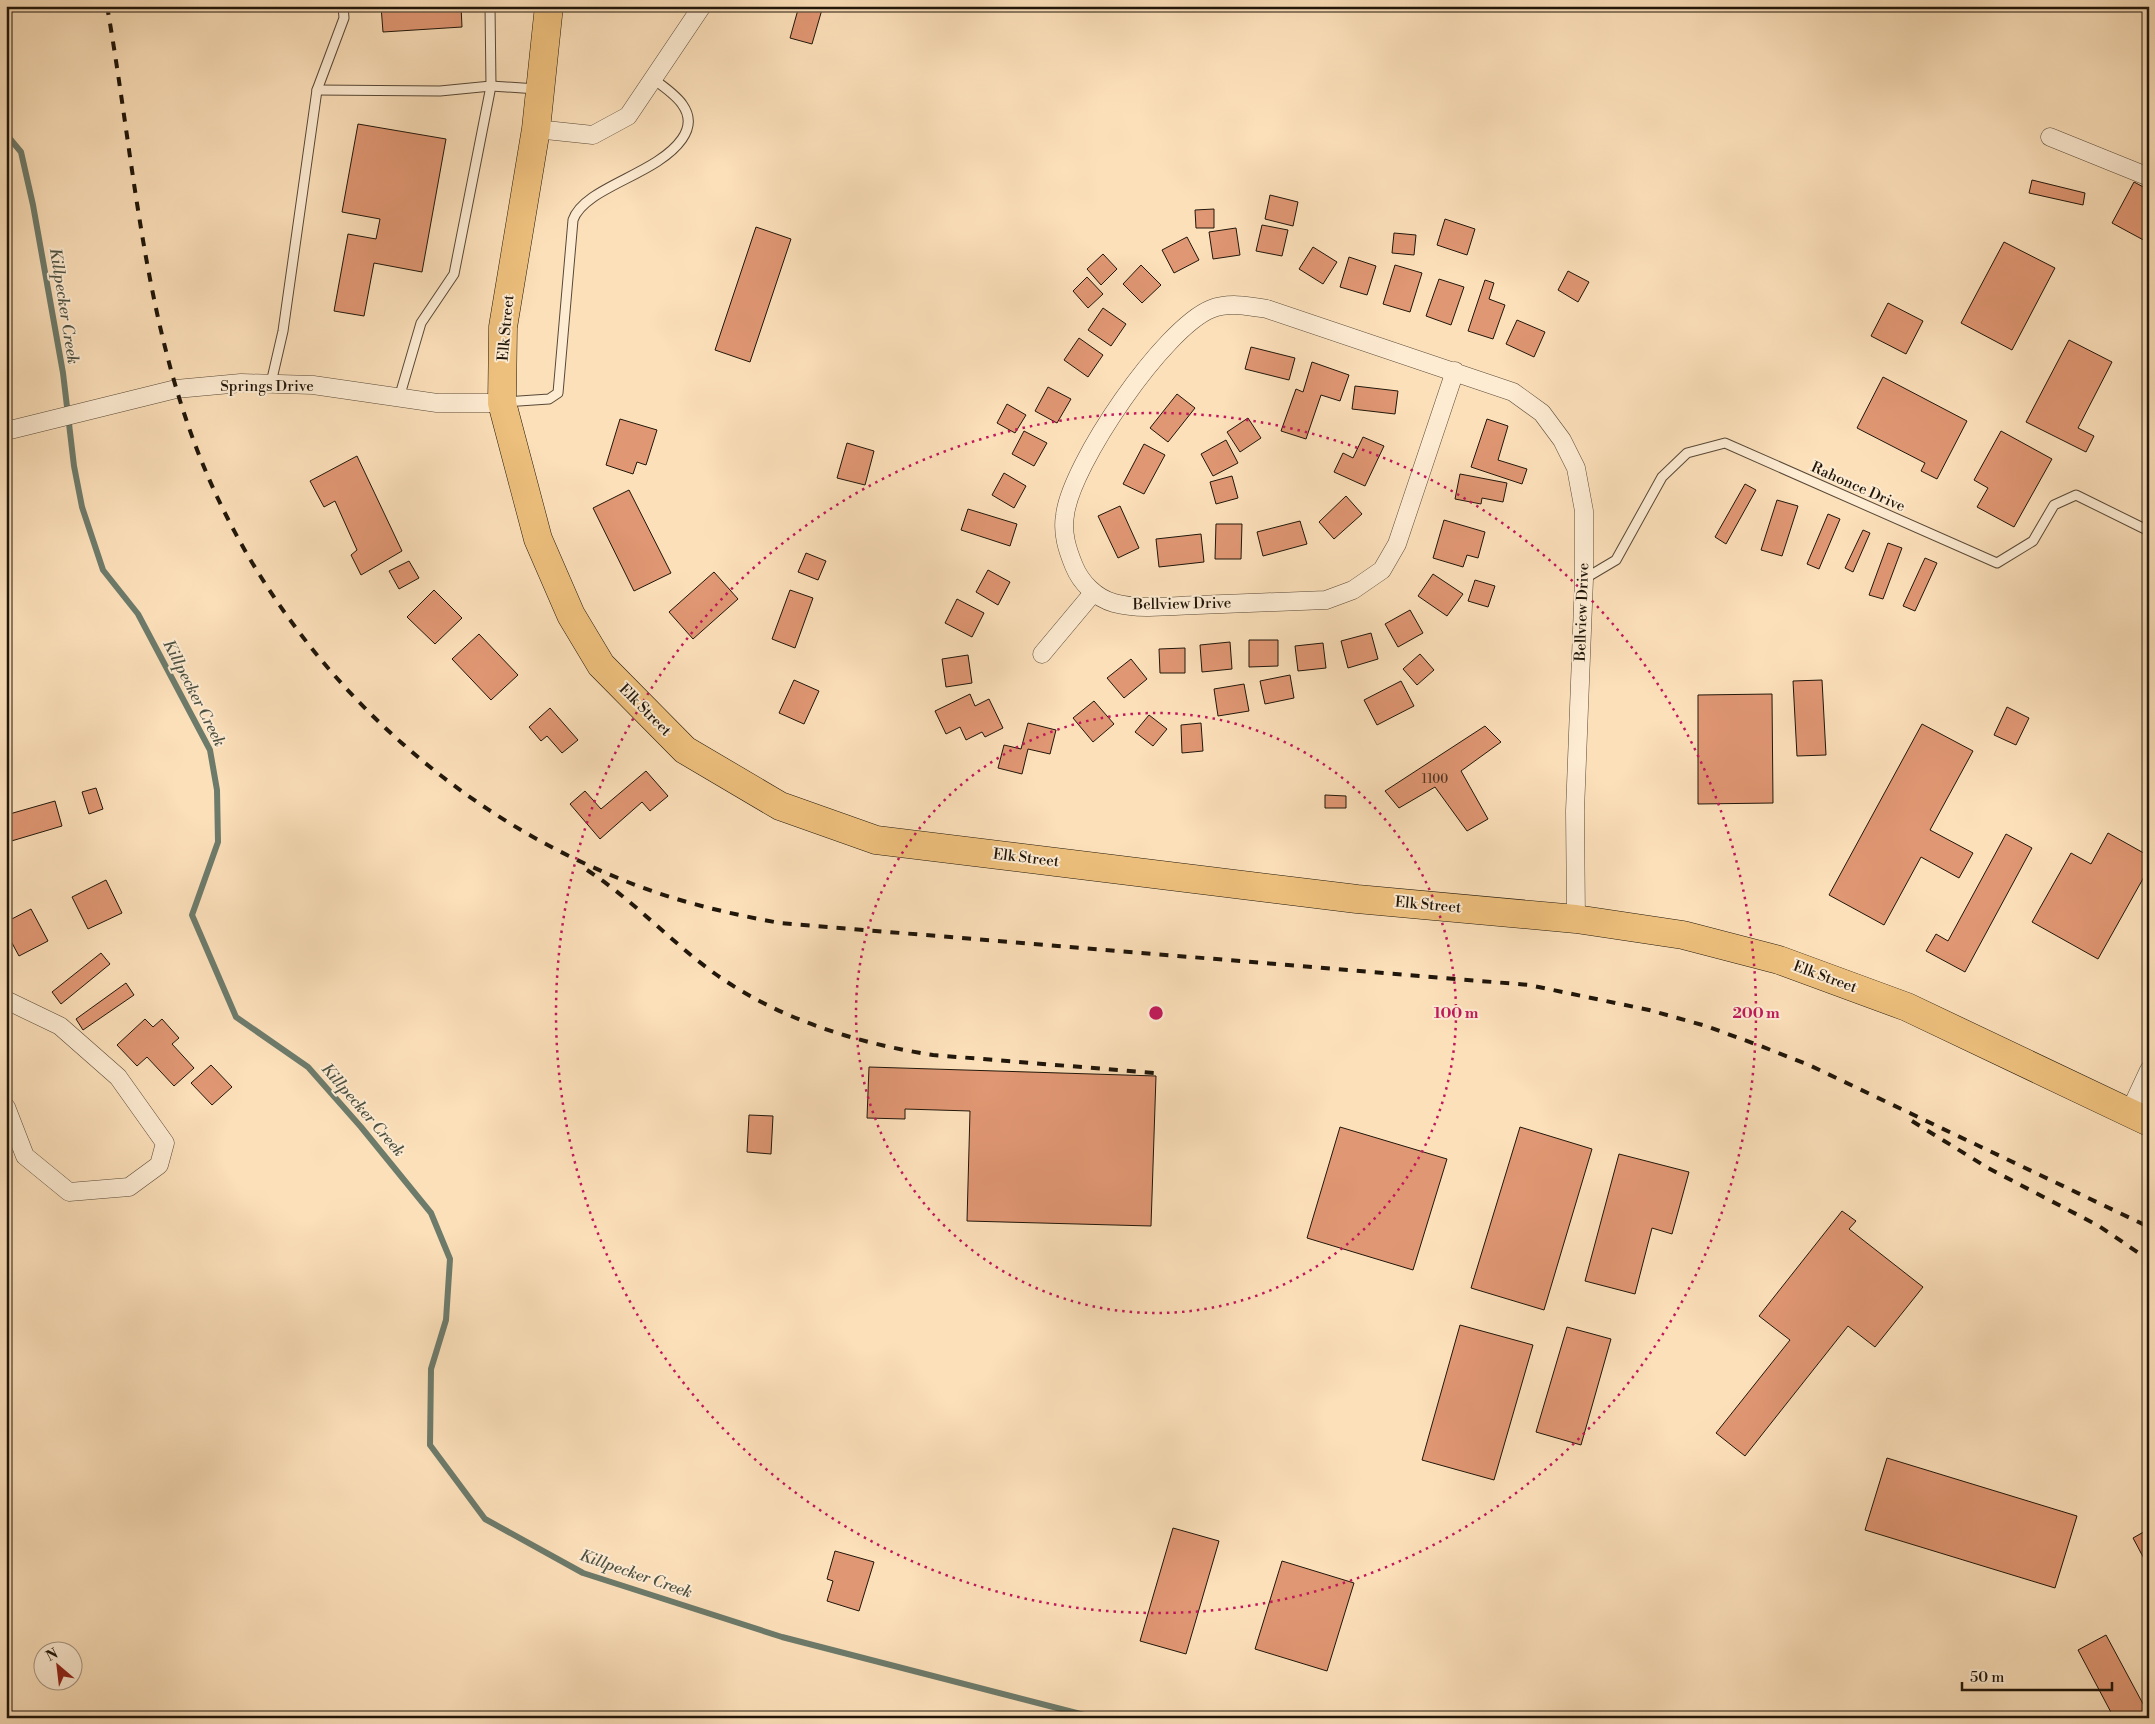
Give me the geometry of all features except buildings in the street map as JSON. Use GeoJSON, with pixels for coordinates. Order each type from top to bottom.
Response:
{"type":"FeatureCollection","features":[{"type":"Feature","properties":{"kind":"main road","name":"Elk Street"},"geometry":{"type":"LineString","coordinates":[[549,6],[536,130],[503,327],[502,402],[538,539],[571,615],[601,665],[685,750],[780,806],[876,840],[1357,899],[1576,919],[1683,935],[1779,960],[1908,1007],[2139,1117]]}},
{"type":"Feature","properties":{"kind":"street"},"geometry":{"type":"LineString","coordinates":[[536,130],[593,134],[628,116],[702,6]]}},
{"type":"Feature","properties":{"kind":"street"},"geometry":{"type":"LineString","coordinates":[[2050,136],[2149,177]]}},
{"type":"Feature","properties":{"kind":"street","name":"Bellview Drive"},"geometry":{"type":"LineString","coordinates":[[1456,371],[1397,544],[1382,570],[1353,590],[1326,600],[1144,607],[1113,603],[1093,592],[1077,575],[1065,543],[1064,514],[1074,481],[1110,418],[1161,351],[1190,322],[1212,309],[1238,305],[1267,309],[1456,371],[1513,392],[1542,412],[1562,440],[1576,468],[1584,512],[1584,579],[1575,811],[1576,919]]}},
{"type":"Feature","properties":{"kind":"street","name":"Springs Drive"},"geometry":{"type":"LineString","coordinates":[[6,431],[176,389],[241,382],[313,385],[436,403],[502,402]]}},
{"type":"Feature","properties":{"kind":"street"},"geometry":{"type":"LineString","coordinates":[[1042,654],[1093,592]]}},
{"type":"Feature","properties":{"kind":"street"},"geometry":{"type":"LineString","coordinates":[[6,1000],[60,1026],[118,1077],[165,1143],[160,1165],[128,1187],[69,1192],[25,1156],[6,1107]]}},
{"type":"Feature","properties":{"kind":"street"},"geometry":{"type":"LineString","coordinates":[[2139,1117],[2149,1070]]}},
{"type":"Feature","properties":{"kind":"lane"},"geometry":{"type":"LineString","coordinates":[[271,384],[283,330],[317,90],[344,18],[343,6]]}},
{"type":"Feature","properties":{"kind":"lane"},"geometry":{"type":"LineString","coordinates":[[399,398],[421,323],[454,274],[490,86],[490,6]]}},
{"type":"Feature","properties":{"kind":"lane"},"geometry":{"type":"LineString","coordinates":[[502,402],[549,399],[558,393],[573,220],[576,211],[593,197],[656,164],[670,154],[687,131],[689,122],[686,109],[677,95],[653,79]]}},
{"type":"Feature","properties":{"kind":"lane"},"geometry":{"type":"LineString","coordinates":[[317,90],[440,91],[490,86],[540,89]]}},
{"type":"Feature","properties":{"kind":"lane","name":"Rahonce Drive"},"geometry":{"type":"LineString","coordinates":[[1584,579],[1616,560],[1662,477],[1687,453],[1725,443],[1997,563],[2033,541],[2054,505],[2076,496],[2149,530]]}},
{"type":"Feature","properties":{"kind":"waterway","name":"Killpecker Creek"},"geometry":{"type":"LineString","coordinates":[[6,134],[21,152],[33,205],[63,373],[74,466],[82,507],[103,570],[138,614],[210,750],[217,790],[218,842],[192,915],[236,1017],[308,1067],[361,1127],[431,1213],[450,1259],[446,1320],[431,1369],[430,1445],[485,1519],[583,1573],[782,1637],[1096,1718]]}},
{"type":"Feature","properties":{"kind":"railway"},"geometry":{"type":"LineString","coordinates":[[107,6],[138,213],[158,316],[185,416],[215,492],[253,564],[299,632],[351,694],[410,750],[475,800],[544,843],[618,878],[658,893],[718,910],[780,923],[1529,985],[1649,1010],[1706,1026],[1809,1065],[2149,1227]]}},
{"type":"Feature","properties":{"kind":"railway"},"geometry":{"type":"LineString","coordinates":[[587,870],[620,894],[714,973],[764,1004],[819,1027],[875,1044],[933,1055],[1155,1073]]}},
{"type":"Feature","properties":{"kind":"railway"},"geometry":{"type":"LineString","coordinates":[[1912,1121],[1988,1168],[2099,1226],[2149,1260]]}}]}
